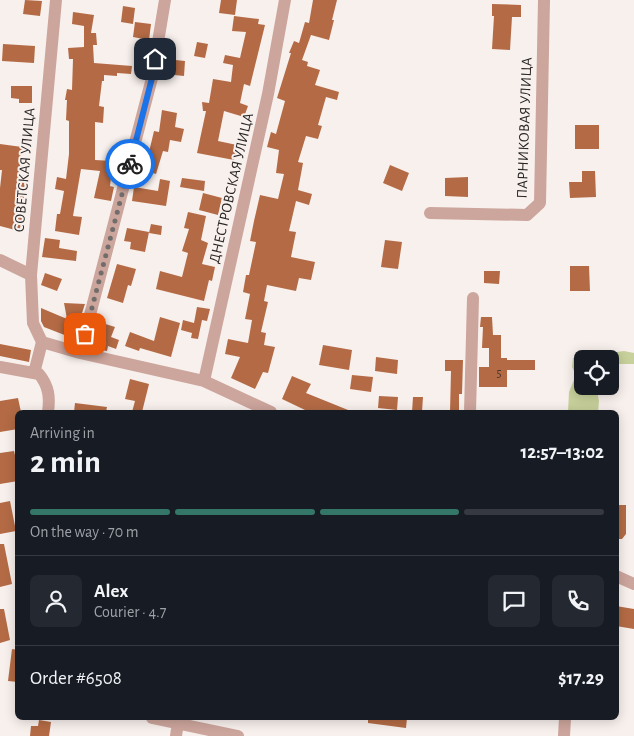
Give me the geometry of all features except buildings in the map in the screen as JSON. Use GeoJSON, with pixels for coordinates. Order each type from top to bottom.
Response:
{"type":"FeatureCollection","features":[{"type":"Feature","properties":{"kind":"street","name":"СОВЕТСКАЯ УЛИЦА"},"geometry":{"type":"LineString","coordinates":[[42,342],[33,323],[30,275],[56,0]]}},
{"type":"Feature","properties":{"kind":"street"},"geometry":{"type":"LineString","coordinates":[[80,353],[152,78],[165,0]]}},
{"type":"Feature","properties":{"kind":"street","name":"ДНЕСТРОВСКАЯ УЛИЦА"},"geometry":{"type":"LineString","coordinates":[[204,381],[268,94],[285,0]]}},
{"type":"Feature","properties":{"kind":"street","name":"ПАРНИКОВАЯ УЛИЦА"},"geometry":{"type":"LineString","coordinates":[[430,213],[527,215],[540,203],[544,0]]}},
{"type":"Feature","properties":{"kind":"street"},"geometry":{"type":"LineString","coordinates":[[0,260],[30,275]]}},
{"type":"Feature","properties":{"kind":"street"},"geometry":{"type":"LineString","coordinates":[[470,410],[472,298]]}},
{"type":"Feature","properties":{"kind":"street"},"geometry":{"type":"LineString","coordinates":[[34,374],[42,342],[80,353],[204,381],[267,410]]}},
{"type":"Feature","properties":{"kind":"street"},"geometry":{"type":"LineString","coordinates":[[0,367],[39,374],[46,384],[49,399],[48,410]]}},
{"type":"Feature","properties":{"kind":"street"},"geometry":{"type":"LineString","coordinates":[[619,577],[634,584]]}},
{"type":"Feature","properties":{"kind":"street"},"geometry":{"type":"LineString","coordinates":[[165,720],[238,736]]}},
{"type":"Feature","properties":{"kind":"street"},"geometry":{"type":"LineString","coordinates":[[564,736],[565,720]]}},
{"type":"Feature","properties":{"kind":"street"},"geometry":{"type":"LineString","coordinates":[[176,736],[178,722]]}},
{"type":"Feature","properties":{"kind":"green space"},"geometry":{"type":"Polygon","coordinates":[[[619,352],[634,353],[634,364],[619,364],[619,352]]]}},
{"type":"Feature","properties":{"kind":"green space"},"geometry":{"type":"Polygon","coordinates":[[[573,358],[574,358],[574,371],[572,367],[573,358]]]}},
{"type":"Feature","properties":{"kind":"green space"},"geometry":{"type":"Polygon","coordinates":[[[574,380],[574,395],[598,395],[598,410],[568,410],[569,392],[574,380]]]}},
{"type":"Feature","properties":{"kind":"way so far"},"geometry":{"type":"LineString","coordinates":[[85,334],[130,164]]}},
{"type":"Feature","properties":{"kind":"route"},"geometry":{"type":"LineString","coordinates":[[130,164],[155,59]]}}]}
